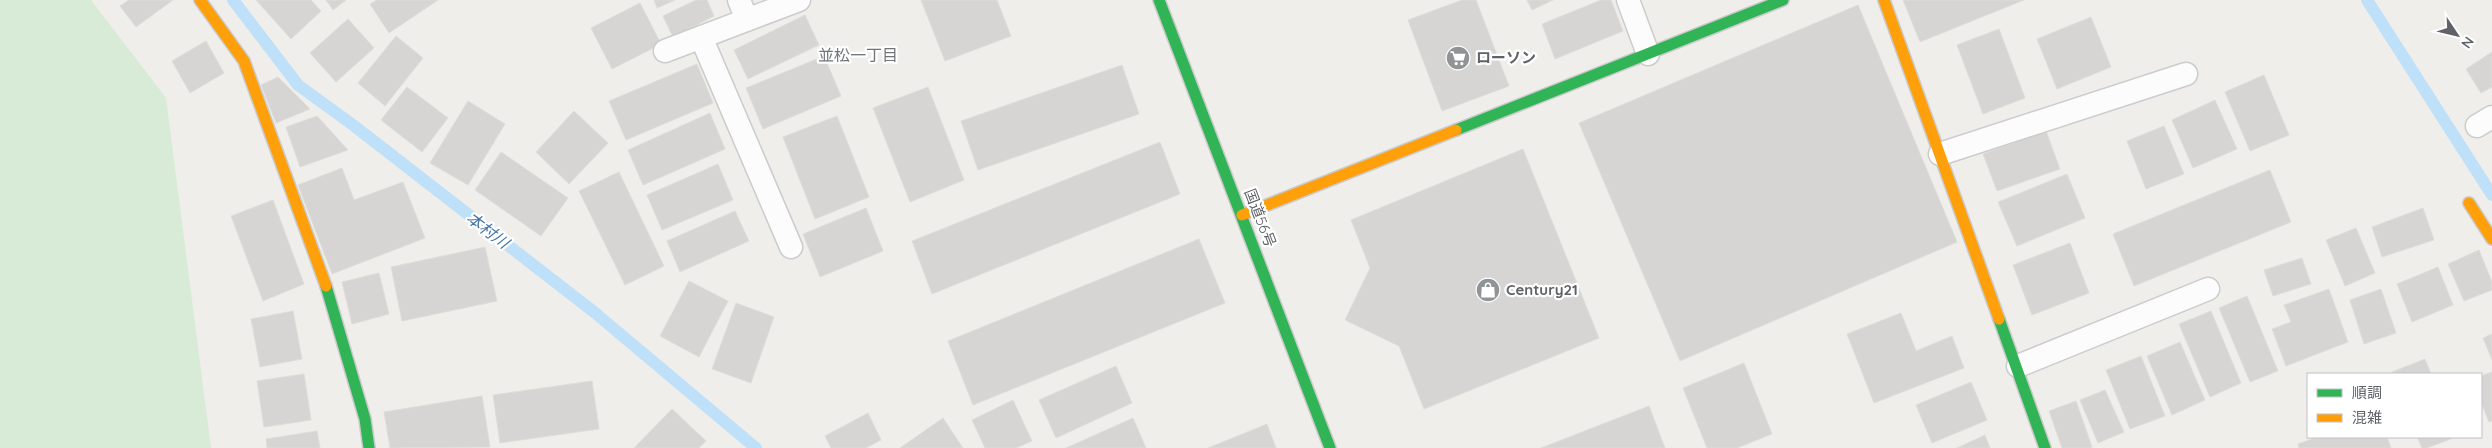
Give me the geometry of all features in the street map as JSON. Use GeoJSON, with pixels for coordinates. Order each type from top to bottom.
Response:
{"type":"FeatureCollection","features":[{"type":"Feature","properties":{"kind":"main road"},"geometry":{"type":"LineString","coordinates":[[200,0],[244,60],[329,293],[365,419],[369,448]]}},
{"type":"Feature","properties":{"kind":"main road","name":"国道56号"},"geometry":{"type":"LineString","coordinates":[[1159,0],[1330,448]]}},
{"type":"Feature","properties":{"kind":"main road"},"geometry":{"type":"LineString","coordinates":[[1242,215],[1783,0]]}},
{"type":"Feature","properties":{"kind":"main road"},"geometry":{"type":"LineString","coordinates":[[1884,0],[2018,366],[2046,448]]}},
{"type":"Feature","properties":{"kind":"main road"},"geometry":{"type":"LineString","coordinates":[[2469,203],[2492,239]]}},
{"type":"Feature","properties":{"kind":"lane"},"geometry":{"type":"LineString","coordinates":[[665,51],[701,37],[743,10],[799,0]]}},
{"type":"Feature","properties":{"kind":"lane"},"geometry":{"type":"LineString","coordinates":[[1628,0],[1648,54]]}},
{"type":"Feature","properties":{"kind":"lane"},"geometry":{"type":"LineString","coordinates":[[701,37],[791,247]]}},
{"type":"Feature","properties":{"kind":"lane"},"geometry":{"type":"LineString","coordinates":[[1940,154],[2186,74]]}},
{"type":"Feature","properties":{"kind":"lane"},"geometry":{"type":"LineString","coordinates":[[2018,366],[2208,289]]}},
{"type":"Feature","properties":{"kind":"green space"},"geometry":{"type":"Polygon","coordinates":[[[0,0],[91,0],[166,98],[211,448],[0,448],[0,0]]]}},
{"type":"Feature","properties":{"kind":"building"},"geometry":{"type":"Polygon","coordinates":[[[129,0],[173,0],[136,27],[120,6],[129,0]]]}},
{"type":"Feature","properties":{"kind":"building"},"geometry":{"type":"Polygon","coordinates":[[[256,0],[311,0],[321,11],[291,39],[256,0]]]}},
{"type":"Feature","properties":{"kind":"building"},"geometry":{"type":"Polygon","coordinates":[[[326,0],[346,0],[333,10],[326,0]]]}},
{"type":"Feature","properties":{"kind":"building"},"geometry":{"type":"Polygon","coordinates":[[[377,0],[438,0],[389,33],[370,4],[377,0]]]}},
{"type":"Feature","properties":{"kind":"building"},"geometry":{"type":"Polygon","coordinates":[[[654,0],[675,0],[657,8],[654,0]]]}},
{"type":"Feature","properties":{"kind":"building"},"geometry":{"type":"Polygon","coordinates":[[[696,0],[707,0],[714,16],[673,37],[663,16],[696,0]]]}},
{"type":"Feature","properties":{"kind":"building"},"geometry":{"type":"Polygon","coordinates":[[[921,0],[997,0],[1011,36],[945,61],[921,0]]]}},
{"type":"Feature","properties":{"kind":"building"},"geometry":{"type":"Polygon","coordinates":[[[1462,0],[1476,0],[1509,86],[1442,111],[1408,20],[1462,0]]]}},
{"type":"Feature","properties":{"kind":"building"},"geometry":{"type":"Polygon","coordinates":[[[1527,0],[1553,0],[1532,10],[1527,0]]]}},
{"type":"Feature","properties":{"kind":"building"},"geometry":{"type":"Polygon","coordinates":[[[1601,0],[1611,0],[1623,31],[1555,59],[1542,24],[1601,0]]]}},
{"type":"Feature","properties":{"kind":"building"},"geometry":{"type":"Polygon","coordinates":[[[1903,0],[2024,0],[1920,42],[1903,0]]]}},
{"type":"Feature","properties":{"kind":"building"},"geometry":{"type":"Polygon","coordinates":[[[640,3],[661,44],[612,69],[591,28],[640,3]]]}},
{"type":"Feature","properties":{"kind":"building"},"geometry":{"type":"Polygon","coordinates":[[[1858,5],[1957,242],[1680,361],[1579,123],[1858,5]]]}},
{"type":"Feature","properties":{"kind":"building"},"geometry":{"type":"Polygon","coordinates":[[[805,15],[819,45],[748,79],[734,50],[805,15]]]}},
{"type":"Feature","properties":{"kind":"building"},"geometry":{"type":"Polygon","coordinates":[[[2091,17],[2111,67],[2057,89],[2037,39],[2091,17]]]}},
{"type":"Feature","properties":{"kind":"building"},"geometry":{"type":"Polygon","coordinates":[[[348,19],[374,48],[336,82],[310,53],[348,19]]]}},
{"type":"Feature","properties":{"kind":"building"},"geometry":{"type":"Polygon","coordinates":[[[1999,29],[2025,98],[1983,114],[1957,45],[1999,29]]]}},
{"type":"Feature","properties":{"kind":"building"},"geometry":{"type":"Polygon","coordinates":[[[396,36],[423,58],[385,106],[358,83],[396,36]]]}},
{"type":"Feature","properties":{"kind":"building"},"geometry":{"type":"Polygon","coordinates":[[[206,41],[224,73],[190,93],[172,61],[206,41]]]}},
{"type":"Feature","properties":{"kind":"building"},"geometry":{"type":"Polygon","coordinates":[[[2492,52],[2492,87],[2481,93],[2466,69],[2492,52]]]}},
{"type":"Feature","properties":{"kind":"building"},"geometry":{"type":"Polygon","coordinates":[[[824,56],[841,96],[763,129],[746,88],[824,56]]]}},
{"type":"Feature","properties":{"kind":"building"},"geometry":{"type":"Polygon","coordinates":[[[697,64],[713,103],[626,140],[609,101],[697,64]]]}},
{"type":"Feature","properties":{"kind":"building"},"geometry":{"type":"Polygon","coordinates":[[[1122,65],[1139,114],[978,170],[961,121],[1122,65]]]}},
{"type":"Feature","properties":{"kind":"building"},"geometry":{"type":"Polygon","coordinates":[[[2264,75],[2289,135],[2250,151],[2225,92],[2264,75]]]}},
{"type":"Feature","properties":{"kind":"building"},"geometry":{"type":"Polygon","coordinates":[[[278,77],[310,109],[276,123],[261,85],[278,77]]]}},
{"type":"Feature","properties":{"kind":"building"},"geometry":{"type":"Polygon","coordinates":[[[407,87],[448,118],[422,152],[381,120],[407,87]]]}},
{"type":"Feature","properties":{"kind":"building"},"geometry":{"type":"Polygon","coordinates":[[[928,87],[964,180],[910,202],[873,108],[928,87]]]}},
{"type":"Feature","properties":{"kind":"building"},"geometry":{"type":"Polygon","coordinates":[[[2215,100],[2237,149],[2193,168],[2172,120],[2215,100]]]}},
{"type":"Feature","properties":{"kind":"building"},"geometry":{"type":"Polygon","coordinates":[[[468,101],[505,124],[468,185],[430,163],[468,101]]]}},
{"type":"Feature","properties":{"kind":"building"},"geometry":{"type":"Polygon","coordinates":[[[574,111],[608,143],[569,184],[536,152],[574,111]]]}},
{"type":"Feature","properties":{"kind":"building"},"geometry":{"type":"Polygon","coordinates":[[[710,113],[725,149],[643,185],[628,150],[710,113]]]}},
{"type":"Feature","properties":{"kind":"building"},"geometry":{"type":"Polygon","coordinates":[[[317,116],[348,150],[300,167],[286,127],[317,116]]]}},
{"type":"Feature","properties":{"kind":"building"},"geometry":{"type":"Polygon","coordinates":[[[837,116],[869,197],[815,219],[783,137],[837,116]]]}},
{"type":"Feature","properties":{"kind":"building"},"geometry":{"type":"Polygon","coordinates":[[[2164,126],[2184,174],[2146,189],[2127,141],[2164,126]]]}},
{"type":"Feature","properties":{"kind":"building"},"geometry":{"type":"Polygon","coordinates":[[[2046,131],[2060,169],[1997,191],[1983,154],[2046,131]]]}},
{"type":"Feature","properties":{"kind":"building"},"geometry":{"type":"Polygon","coordinates":[[[1160,142],[1180,194],[932,294],[912,241],[1160,142]]]}},
{"type":"Feature","properties":{"kind":"building"},"geometry":{"type":"Polygon","coordinates":[[[1523,149],[1599,338],[1424,409],[1399,346],[1345,320],[1370,268],[1351,220],[1523,149]]]}},
{"type":"Feature","properties":{"kind":"building"},"geometry":{"type":"Polygon","coordinates":[[[501,152],[568,198],[541,236],[475,190],[501,152]]]}},
{"type":"Feature","properties":{"kind":"building"},"geometry":{"type":"Polygon","coordinates":[[[718,164],[733,200],[662,230],[647,195],[718,164]]]}},
{"type":"Feature","properties":{"kind":"building"},"geometry":{"type":"Polygon","coordinates":[[[342,168],[354,200],[403,182],[425,238],[332,274],[298,185],[342,168]]]}},
{"type":"Feature","properties":{"kind":"building"},"geometry":{"type":"Polygon","coordinates":[[[2270,170],[2291,222],[2134,286],[2113,234],[2270,170]]]}},
{"type":"Feature","properties":{"kind":"building"},"geometry":{"type":"Polygon","coordinates":[[[619,172],[664,266],[625,285],[579,191],[619,172]]]}},
{"type":"Feature","properties":{"kind":"building"},"geometry":{"type":"Polygon","coordinates":[[[2067,174],[2085,218],[2017,246],[1998,202],[2067,174]]]}},
{"type":"Feature","properties":{"kind":"building"},"geometry":{"type":"Polygon","coordinates":[[[273,200],[304,284],[263,301],[231,216],[273,200]]]}},
{"type":"Feature","properties":{"kind":"building"},"geometry":{"type":"Polygon","coordinates":[[[866,208],[883,251],[820,277],[803,234],[866,208]]]}},
{"type":"Feature","properties":{"kind":"building"},"geometry":{"type":"Polygon","coordinates":[[[2423,208],[2434,240],[2382,257],[2372,227],[2423,208]]]}},
{"type":"Feature","properties":{"kind":"building"},"geometry":{"type":"Polygon","coordinates":[[[735,211],[749,241],[680,272],[667,241],[735,211]]]}},
{"type":"Feature","properties":{"kind":"building"},"geometry":{"type":"Polygon","coordinates":[[[2356,228],[2375,273],[2345,286],[2326,240],[2356,228]]]}},
{"type":"Feature","properties":{"kind":"building"},"geometry":{"type":"Polygon","coordinates":[[[1199,239],[1225,303],[973,405],[948,341],[1199,239]]]}},
{"type":"Feature","properties":{"kind":"building"},"geometry":{"type":"Polygon","coordinates":[[[2070,243],[2089,293],[2032,315],[2013,265],[2070,243]]]}},
{"type":"Feature","properties":{"kind":"building"},"geometry":{"type":"Polygon","coordinates":[[[485,247],[497,301],[402,321],[391,267],[485,247]]]}},
{"type":"Feature","properties":{"kind":"building"},"geometry":{"type":"Polygon","coordinates":[[[2479,250],[2492,282],[2492,290],[2464,301],[2448,264],[2479,250]]]}},
{"type":"Feature","properties":{"kind":"building"},"geometry":{"type":"Polygon","coordinates":[[[2302,258],[2311,284],[2273,296],[2264,270],[2302,258]]]}},
{"type":"Feature","properties":{"kind":"building"},"geometry":{"type":"Polygon","coordinates":[[[2438,267],[2453,305],[2412,322],[2397,284],[2438,267]]]}},
{"type":"Feature","properties":{"kind":"building"},"geometry":{"type":"Polygon","coordinates":[[[379,273],[389,314],[352,324],[342,282],[379,273]]]}},
{"type":"Feature","properties":{"kind":"building"},"geometry":{"type":"Polygon","coordinates":[[[689,281],[728,301],[699,357],[660,336],[689,281]]]}},
{"type":"Feature","properties":{"kind":"building"},"geometry":{"type":"Polygon","coordinates":[[[2329,289],[2348,342],[2286,366],[2272,329],[2291,322],[2284,305],[2329,289]]]}},
{"type":"Feature","properties":{"kind":"building"},"geometry":{"type":"Polygon","coordinates":[[[2381,289],[2396,333],[2364,344],[2350,300],[2381,289]]]}},
{"type":"Feature","properties":{"kind":"building"},"geometry":{"type":"Polygon","coordinates":[[[2247,296],[2278,371],[2250,382],[2219,308],[2247,296]]]}},
{"type":"Feature","properties":{"kind":"building"},"geometry":{"type":"Polygon","coordinates":[[[736,303],[774,317],[751,383],[712,369],[736,303]]]}},
{"type":"Feature","properties":{"kind":"building"},"geometry":{"type":"Polygon","coordinates":[[[293,311],[302,359],[260,367],[251,319],[293,311]]]}},
{"type":"Feature","properties":{"kind":"building"},"geometry":{"type":"Polygon","coordinates":[[[2211,311],[2241,383],[2210,397],[2179,324],[2211,311]]]}},
{"type":"Feature","properties":{"kind":"building"},"geometry":{"type":"Polygon","coordinates":[[[1901,313],[1916,351],[1952,336],[1964,368],[1874,403],[1847,334],[1901,313]]]}},
{"type":"Feature","properties":{"kind":"building"},"geometry":{"type":"Polygon","coordinates":[[[2492,334],[2492,360],[2483,338],[2492,334]]]}},
{"type":"Feature","properties":{"kind":"building"},"geometry":{"type":"Polygon","coordinates":[[[2180,342],[2205,400],[2172,415],[2147,356],[2180,342]]]}},
{"type":"Feature","properties":{"kind":"building"},"geometry":{"type":"Polygon","coordinates":[[[2141,356],[2165,416],[2130,429],[2106,370],[2141,356]]]}},
{"type":"Feature","properties":{"kind":"building"},"geometry":{"type":"Polygon","coordinates":[[[2425,359],[2431,373],[2392,373],[2425,359]]]}},
{"type":"Feature","properties":{"kind":"building"},"geometry":{"type":"Polygon","coordinates":[[[1744,363],[1772,434],[1737,448],[1707,448],[1683,388],[1744,363]]]}},
{"type":"Feature","properties":{"kind":"building"},"geometry":{"type":"Polygon","coordinates":[[[1116,366],[1132,403],[1056,438],[1039,400],[1116,366]]]}},
{"type":"Feature","properties":{"kind":"building"},"geometry":{"type":"Polygon","coordinates":[[[2492,372],[2492,421],[2489,422],[2482,404],[2482,376],[2492,372]]]}},
{"type":"Feature","properties":{"kind":"building"},"geometry":{"type":"Polygon","coordinates":[[[304,374],[311,420],[264,427],[257,381],[304,374]]]}},
{"type":"Feature","properties":{"kind":"building"},"geometry":{"type":"Polygon","coordinates":[[[592,381],[599,429],[500,443],[493,395],[592,381]]]}},
{"type":"Feature","properties":{"kind":"building"},"geometry":{"type":"Polygon","coordinates":[[[1971,382],[1987,420],[1932,443],[1916,405],[1971,382]]]}},
{"type":"Feature","properties":{"kind":"building"},"geometry":{"type":"Polygon","coordinates":[[[2105,390],[2124,432],[2098,443],[2080,400],[2105,390]]]}},
{"type":"Feature","properties":{"kind":"building"},"geometry":{"type":"Polygon","coordinates":[[[482,396],[490,447],[390,448],[384,412],[482,396]]]}},
{"type":"Feature","properties":{"kind":"building"},"geometry":{"type":"Polygon","coordinates":[[[1013,400],[1032,441],[1016,448],[985,448],[972,420],[1013,400]]]}},
{"type":"Feature","properties":{"kind":"building"},"geometry":{"type":"Polygon","coordinates":[[[2076,401],[2092,447],[2062,448],[2049,411],[2076,401]]]}},
{"type":"Feature","properties":{"kind":"building"},"geometry":{"type":"Polygon","coordinates":[[[1649,406],[1665,448],[1541,448],[1649,406]]]}},
{"type":"Feature","properties":{"kind":"building"},"geometry":{"type":"Polygon","coordinates":[[[672,409],[706,441],[699,448],[634,448],[672,409]]]}},
{"type":"Feature","properties":{"kind":"building"},"geometry":{"type":"Polygon","coordinates":[[[868,413],[881,440],[866,448],[831,448],[825,436],[868,413]]]}},
{"type":"Feature","properties":{"kind":"building"},"geometry":{"type":"Polygon","coordinates":[[[943,418],[963,448],[900,448],[943,418]]]}},
{"type":"Feature","properties":{"kind":"building"},"geometry":{"type":"Polygon","coordinates":[[[1133,418],[1146,448],[1066,448],[1133,418]]]}},
{"type":"Feature","properties":{"kind":"building"},"geometry":{"type":"Polygon","coordinates":[[[1267,424],[1276,448],[1208,448],[1267,424]]]}},
{"type":"Feature","properties":{"kind":"building"},"geometry":{"type":"Polygon","coordinates":[[[317,431],[320,448],[267,448],[266,439],[317,431]]]}},
{"type":"Feature","properties":{"kind":"building"},"geometry":{"type":"Polygon","coordinates":[[[1985,435],[1990,448],[1957,448],[1985,435]]]}},
{"type":"Feature","properties":{"kind":"building"},"geometry":{"type":"Polygon","coordinates":[[[2314,438],[2387,438],[2391,448],[2299,448],[2298,444],[2314,438]]]}},
{"type":"Feature","properties":{"kind":"building"},"geometry":{"type":"Polygon","coordinates":[[[2417,438],[2453,438],[2427,448],[2422,448],[2417,438]]]}},
{"type":"Feature","properties":{"kind":"waterway","name":"本村川"},"geometry":{"type":"LineString","coordinates":[[233,0],[298,85],[353,125],[594,312],[756,448]]}},
{"type":"Feature","properties":{"kind":"waterway"},"geometry":{"type":"LineString","coordinates":[[2367,0],[2492,195]]}},
{"type":"Feature","properties":{"kind":"traffic: fast"},"geometry":{"type":"LineString","coordinates":[[1159,0],[1330,448]]}},
{"type":"Feature","properties":{"kind":"traffic: fast"},"geometry":{"type":"LineString","coordinates":[[1456,130],[1783,0]]}},
{"type":"Feature","properties":{"kind":"traffic: fast"},"geometry":{"type":"LineString","coordinates":[[326,286],[365,419],[369,448]]}},
{"type":"Feature","properties":{"kind":"traffic: fast"},"geometry":{"type":"LineString","coordinates":[[1999,319],[2045,448]]}},
{"type":"Feature","properties":{"kind":"traffic: slow"},"geometry":{"type":"LineString","coordinates":[[200,0],[244,61],[326,286]]}},
{"type":"Feature","properties":{"kind":"traffic: slow"},"geometry":{"type":"LineString","coordinates":[[1884,0],[1999,319]]}},
{"type":"Feature","properties":{"kind":"traffic: slow"},"geometry":{"type":"LineString","coordinates":[[1242,215],[1456,130]]}},
{"type":"Feature","properties":{"kind":"traffic: slow"},"geometry":{"type":"LineString","coordinates":[[2469,203],[2492,239]]}},
{"type":"Feature","properties":{"kind":"place","name":"ローソン"},"geometry":{"type":"Point","coordinates":[1458,58]}},
{"type":"Feature","properties":{"kind":"place","name":"Century21"},"geometry":{"type":"Point","coordinates":[1488,290]}},
{"type":"Feature","properties":{"kind":"district","name":"並松一丁目"},"geometry":{"type":"Point","coordinates":[858,55]}}]}
